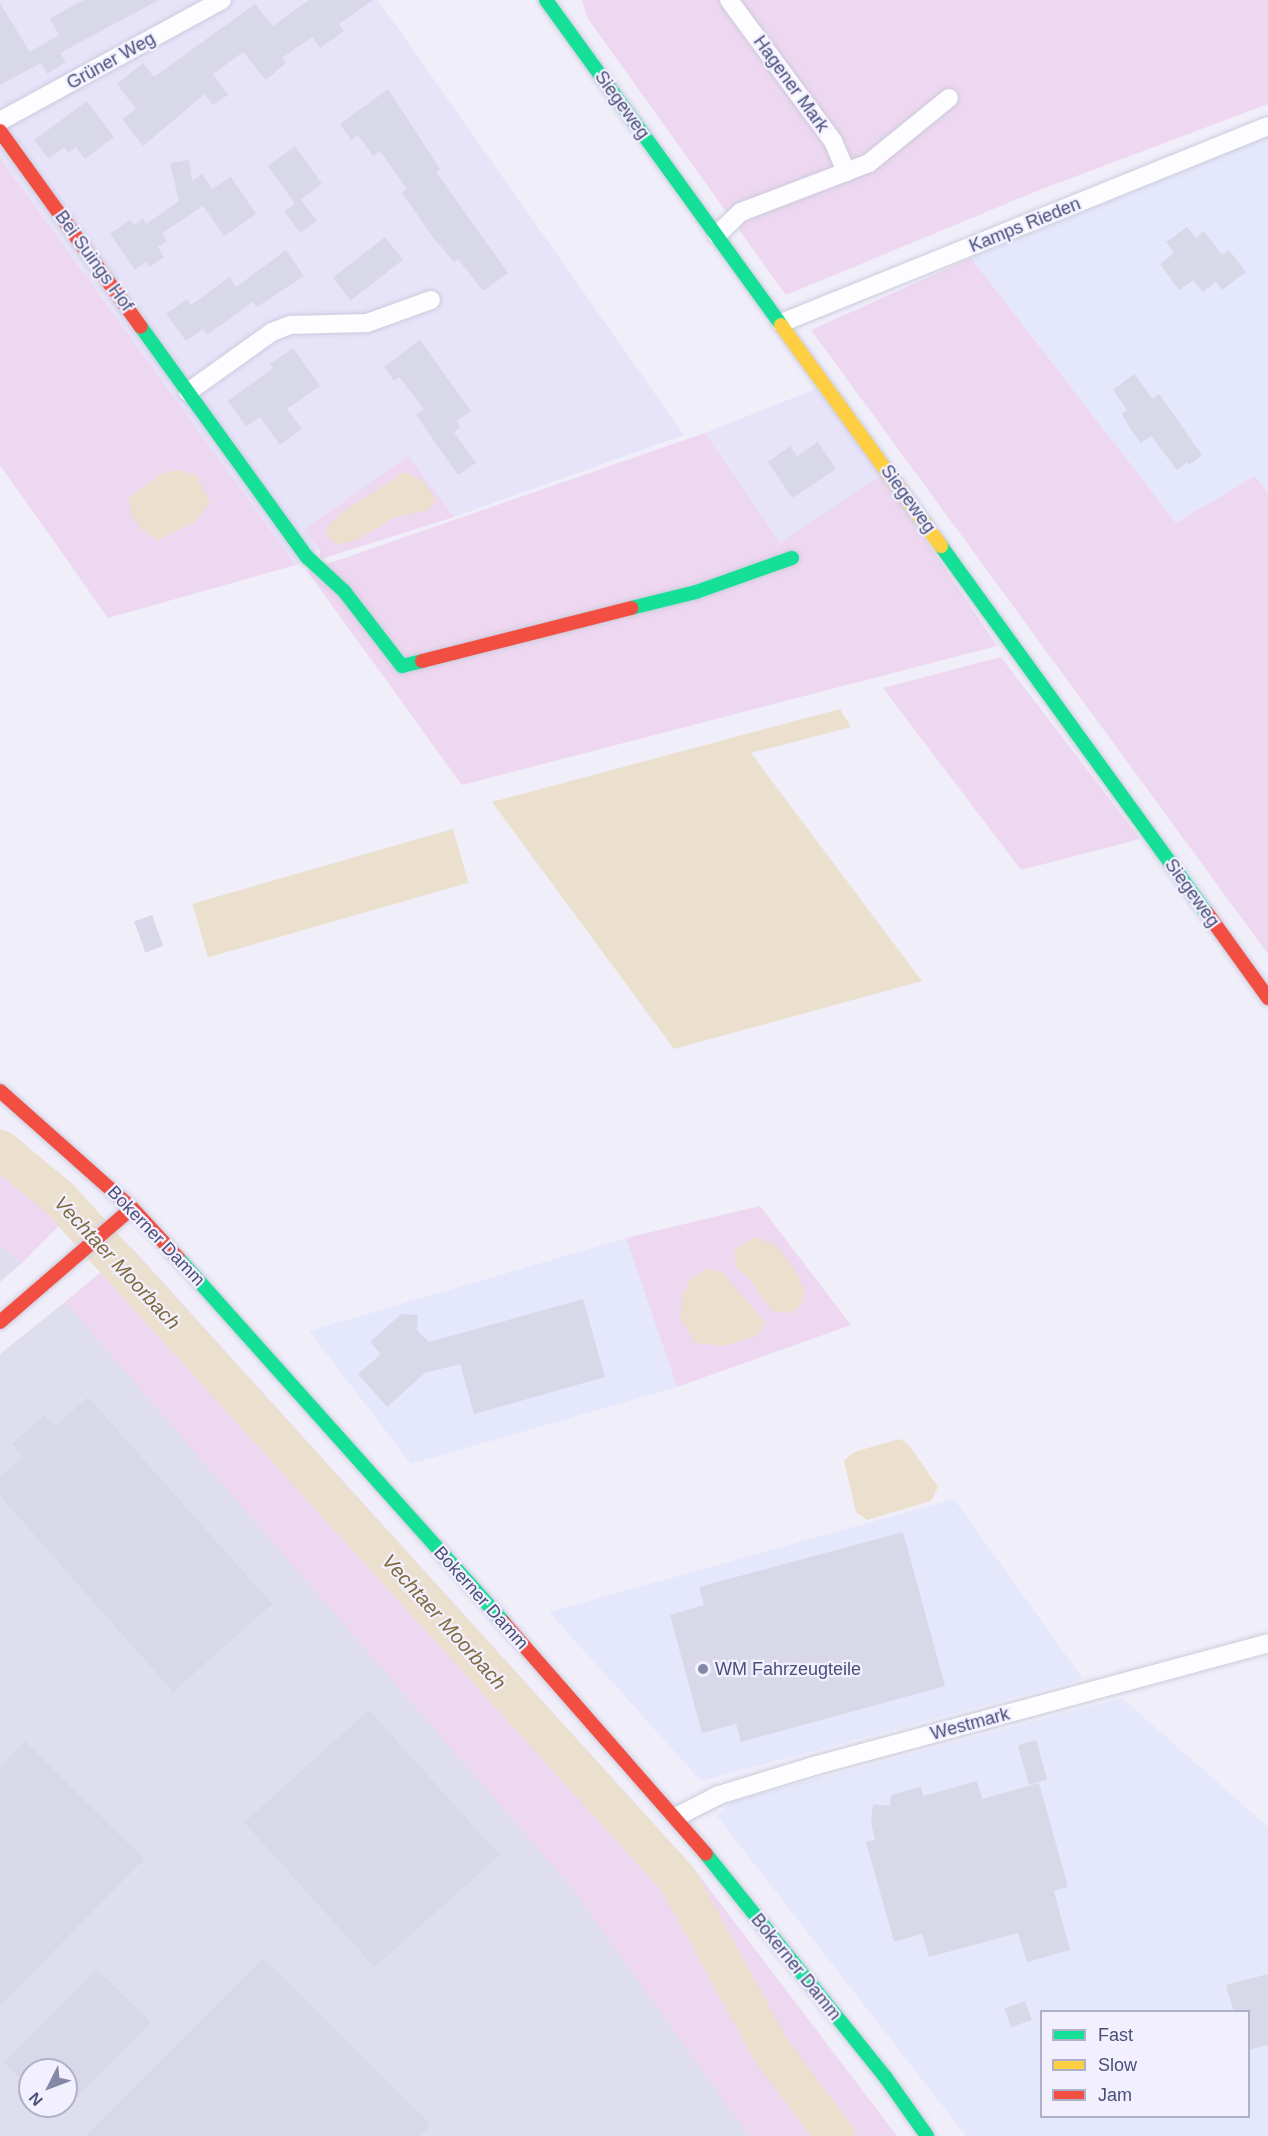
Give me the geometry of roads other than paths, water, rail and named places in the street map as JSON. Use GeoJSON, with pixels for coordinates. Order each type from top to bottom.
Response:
{"type":"FeatureCollection","features":[{"type":"Feature","properties":{"kind":"street","name":"Grüner Weg"},"geometry":{"type":"LineString","coordinates":[[0,121],[222,0]]}},
{"type":"Feature","properties":{"kind":"street","name":"Siegeweg"},"geometry":{"type":"LineString","coordinates":[[546,0],[1268,998]]}},
{"type":"Feature","properties":{"kind":"street","name":"Hagener Mark"},"geometry":{"type":"LineString","coordinates":[[729,0],[833,141],[846,172]]}},
{"type":"Feature","properties":{"kind":"street"},"geometry":{"type":"LineString","coordinates":[[717,235],[741,212],[870,163],[949,98]]}},
{"type":"Feature","properties":{"kind":"street","name":"Kamps Rieden"},"geometry":{"type":"LineString","coordinates":[[781,323],[1268,126]]}},
{"type":"Feature","properties":{"kind":"street","name":"Bei Suings Hof"},"geometry":{"type":"LineString","coordinates":[[0,131],[307,557],[344,591],[402,666],[696,592],[792,558]]}},
{"type":"Feature","properties":{"kind":"street"},"geometry":{"type":"LineString","coordinates":[[188,392],[272,332],[290,325],[367,323],[431,300]]}},
{"type":"Feature","properties":{"kind":"street","name":"Bokerner Damm"},"geometry":{"type":"LineString","coordinates":[[0,1091],[132,1208],[676,1817],[886,2078],[927,2136]]}},
{"type":"Feature","properties":{"kind":"street"},"geometry":{"type":"LineString","coordinates":[[0,1322],[132,1208]]}},
{"type":"Feature","properties":{"kind":"street","name":"Westmark"},"geometry":{"type":"LineString","coordinates":[[676,1817],[719,1795],[806,1768],[1268,1643]]}},
{"type":"Feature","properties":{"kind":"waterway","name":"Vechtaer Moorbach"},"geometry":{"type":"LineString","coordinates":[[0,1149],[59,1198],[678,1880],[770,2049],[835,2136]]}},
{"type":"Feature","properties":{"kind":"place","name":"WM Fahrzeugteile"},"geometry":{"type":"Point","coordinates":[703,1669]}}]}
